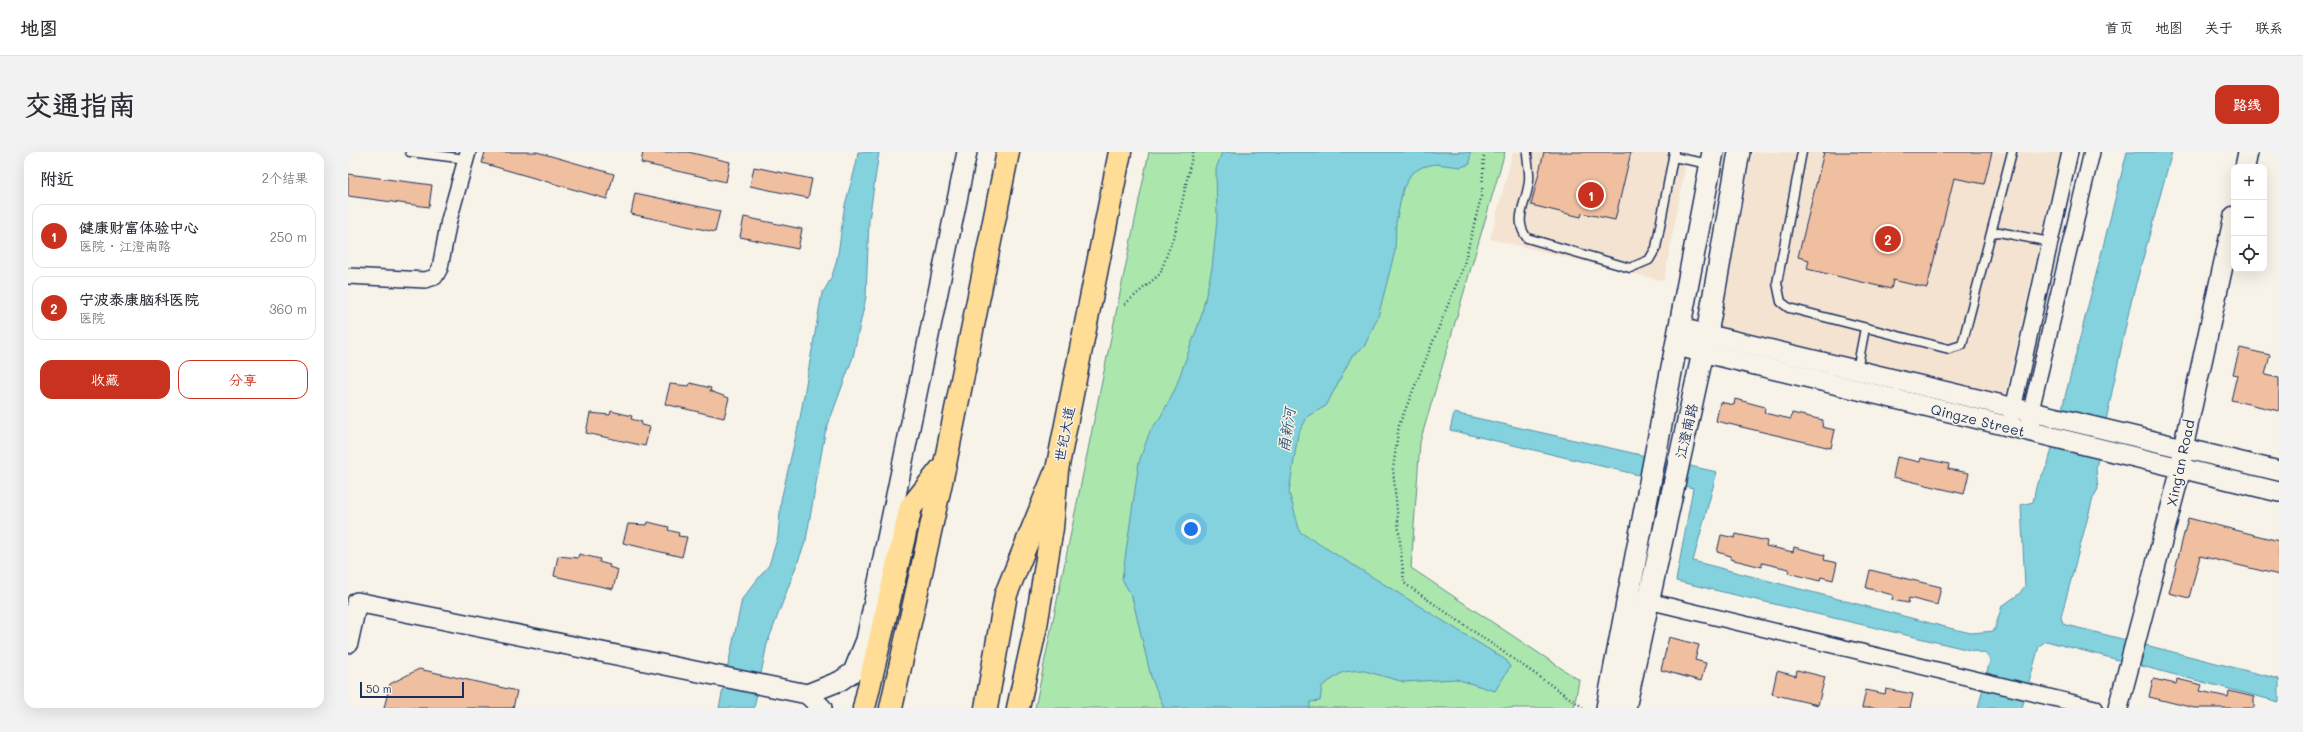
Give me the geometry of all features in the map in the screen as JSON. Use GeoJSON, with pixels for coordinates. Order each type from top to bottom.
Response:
{"type":"FeatureCollection","features":[{"type":"Feature","properties":{"kind":"main road"},"geometry":{"type":"LineString","coordinates":[[891,708],[946,464],[1008,152]]}},
{"type":"Feature","properties":{"kind":"main road","name":"世纪大道"},"geometry":{"type":"LineString","coordinates":[[986,708],[1006,594],[1057,470],[1120,152]]}},
{"type":"Feature","properties":{"kind":"main road","name":"江澄南路"},"geometry":{"type":"LineString","coordinates":[[1607,708],[1639,599],[1706,343],[1739,152]]}},
{"type":"Feature","properties":{"kind":"main road","name":"江澄南路"},"geometry":{"type":"LineString","coordinates":[[1625,708],[1639,599],[1678,337],[1712,158]]}},
{"type":"Feature","properties":{"kind":"main road"},"geometry":{"type":"LineString","coordinates":[[864,708],[911,507],[946,464]]}},
{"type":"Feature","properties":{"kind":"main road"},"geometry":{"type":"LineString","coordinates":[[1018,708],[1036,626],[1052,528],[1057,470]]}},
{"type":"Feature","properties":{"kind":"street"},"geometry":{"type":"LineString","coordinates":[[807,694],[840,681],[853,672],[866,640],[967,152]]}},
{"type":"Feature","properties":{"kind":"street"},"geometry":{"type":"LineString","coordinates":[[2018,429],[2050,242],[2070,152]]}},
{"type":"Feature","properties":{"kind":"street"},"geometry":{"type":"LineString","coordinates":[[2022,410],[2092,152]]}},
{"type":"Feature","properties":{"kind":"street"},"geometry":{"type":"LineString","coordinates":[[2246,164],[2248,152]]}},
{"type":"Feature","properties":{"kind":"street"},"geometry":{"type":"LineString","coordinates":[[348,276],[425,280],[435,277],[440,268],[449,220],[467,156]]}},
{"type":"Feature","properties":{"kind":"street","name":"Xing'an Road"},"geometry":{"type":"LineString","coordinates":[[2118,708],[2181,469],[2183,448],[2231,230]]}},
{"type":"Feature","properties":{"kind":"street","name":"Qingze Street"},"geometry":{"type":"LineString","coordinates":[[1678,337],[1857,370],[2279,471]]}},
{"type":"Feature","properties":{"kind":"street","name":"Qingze Street"},"geometry":{"type":"LineString","coordinates":[[1706,343],[2018,429],[2279,492]]}},
{"type":"Feature","properties":{"kind":"street"},"geometry":{"type":"LineString","coordinates":[[1639,599],[1976,681],[2095,708]]}},
{"type":"Feature","properties":{"kind":"street"},"geometry":{"type":"LineString","coordinates":[[348,643],[357,602],[807,694],[822,708]]}},
{"type":"Feature","properties":{"kind":"lane"},"geometry":{"type":"LineString","coordinates":[[410,152],[467,156]]}},
{"type":"Feature","properties":{"kind":"lane"},"geometry":{"type":"LineString","coordinates":[[1527,152],[1529,182],[1520,214],[1523,232],[1528,238],[1630,268],[1649,260],[1656,248],[1674,155],[1712,158]]}},
{"type":"Feature","properties":{"kind":"lane"},"geometry":{"type":"LineString","coordinates":[[1802,152],[1777,283],[1777,294],[1781,302],[1788,308],[1948,349],[1962,345],[1988,238],[1992,233],[2012,152]]}},
{"type":"Feature","properties":{"kind":"lane"},"geometry":{"type":"LineString","coordinates":[[1992,233],[1999,232],[2050,242]]}},
{"type":"Feature","properties":{"kind":"lane"},"geometry":{"type":"LineString","coordinates":[[1857,370],[1865,328]]}},
{"type":"Feature","properties":{"kind":"path"},"geometry":{"type":"LineString","coordinates":[[1125,304],[1160,274],[1176,230],[1194,152]]}},
{"type":"Feature","properties":{"kind":"path"},"geometry":{"type":"LineString","coordinates":[[1484,152],[1482,193],[1463,268],[1400,425],[1393,469],[1404,583],[1584,708]]}},
{"type":"Feature","properties":{"kind":"shaded area"},"geometry":{"type":"Polygon","coordinates":[[[1513,152],[1688,152],[1664,281],[1490,239],[1513,152]]]}},
{"type":"Feature","properties":{"kind":"shaded area"},"geometry":{"type":"Polygon","coordinates":[[[1752,152],[2061,152],[2005,396],[1720,327],[1752,152]]]}},
{"type":"Feature","properties":{"kind":"green space"},"geometry":{"type":"Polygon","coordinates":[[[1149,152],[1505,152],[1420,442],[1411,568],[1579,680],[1574,708],[1035,708],[1149,152]]]}},
{"type":"Feature","properties":{"kind":"water"},"geometry":{"type":"Polygon","coordinates":[[[858,152],[879,152],[869,220],[866,297],[853,357],[825,433],[806,540],[767,644],[754,708],[719,708],[742,599],[769,565],[778,536],[781,500],[800,418],[822,293],[833,273],[836,262],[845,205],[858,152]]]}},
{"type":"Feature","properties":{"kind":"water","name":"甬新河"},"geometry":{"type":"Polygon","coordinates":[[[1222,152],[1470,152],[1470,164],[1461,167],[1435,164],[1422,167],[1411,174],[1403,189],[1396,223],[1395,251],[1378,317],[1364,347],[1352,356],[1326,406],[1308,416],[1298,434],[1289,492],[1300,532],[1506,660],[1510,667],[1495,691],[1456,679],[1404,682],[1361,670],[1343,672],[1322,686],[1320,701],[1310,702],[1310,708],[1164,708],[1151,677],[1132,597],[1122,579],[1139,462],[1150,431],[1161,416],[1175,389],[1201,317],[1212,268],[1217,220],[1216,169],[1222,152]]]}},
{"type":"Feature","properties":{"kind":"water"},"geometry":{"type":"Polygon","coordinates":[[[2127,152],[2172,152],[2130,306],[2096,468],[2098,489],[2093,498],[2061,617],[2063,624],[2279,679],[2279,702],[2046,641],[2039,646],[2022,708],[1978,708],[1990,660],[1987,654],[1676,581],[1693,488],[1450,430],[1454,413],[1717,472],[1693,561],[1949,628],[1971,633],[1994,631],[2002,606],[2019,594],[2025,586],[2021,505],[2033,502],[2036,487],[2048,464],[2127,152]]]}},
{"type":"Feature","properties":{"kind":"building"},"geometry":{"type":"Polygon","coordinates":[[[485,152],[537,152],[614,174],[607,199],[482,163],[485,152]]]}},
{"type":"Feature","properties":{"kind":"building"},"geometry":{"type":"Polygon","coordinates":[[[643,152],[688,152],[730,162],[726,182],[641,163],[643,152]]]}},
{"type":"Feature","properties":{"kind":"building"},"geometry":{"type":"Polygon","coordinates":[[[1544,152],[1631,152],[1615,220],[1582,213],[1581,217],[1531,205],[1544,152]]]}},
{"type":"Feature","properties":{"kind":"building"},"geometry":{"type":"Polygon","coordinates":[[[1824,152],[1992,152],[1984,184],[1954,178],[1927,288],[1893,280],[1891,289],[1807,269],[1809,260],[1798,257],[1824,152]]]}},
{"type":"Feature","properties":{"kind":"building"},"geometry":{"type":"Polygon","coordinates":[[[754,167],[812,179],[808,198],[750,186],[754,167]]]}},
{"type":"Feature","properties":{"kind":"building"},"geometry":{"type":"Polygon","coordinates":[[[348,174],[432,185],[429,207],[348,196],[348,174]]]}},
{"type":"Feature","properties":{"kind":"building"},"geometry":{"type":"Polygon","coordinates":[[[635,193],[720,211],[715,232],[631,214],[635,193]]]}},
{"type":"Feature","properties":{"kind":"building"},"geometry":{"type":"Polygon","coordinates":[[[744,217],[802,229],[798,249],[740,237],[744,217]]]}},
{"type":"Feature","properties":{"kind":"building"},"geometry":{"type":"Polygon","coordinates":[[[2240,348],[2270,355],[2265,375],[2279,378],[2279,411],[2231,400],[2237,375],[2233,374],[2240,348]]]}},
{"type":"Feature","properties":{"kind":"building"},"geometry":{"type":"Polygon","coordinates":[[[690,383],[711,388],[710,391],[729,398],[724,418],[665,404],[670,384],[689,386],[690,383]]]}},
{"type":"Feature","properties":{"kind":"building"},"geometry":{"type":"Polygon","coordinates":[[[1735,399],[1765,407],[1764,413],[1791,419],[1792,413],[1823,420],[1822,427],[1835,430],[1831,448],[1716,421],[1720,402],[1734,405],[1735,399]]]}},
{"type":"Feature","properties":{"kind":"building"},"geometry":{"type":"Polygon","coordinates":[[[611,411],[632,416],[631,419],[642,422],[641,425],[650,427],[645,446],[586,433],[590,413],[610,415],[611,411]]]}},
{"type":"Feature","properties":{"kind":"building"},"geometry":{"type":"Polygon","coordinates":[[[1897,457],[1920,462],[1921,458],[1949,464],[1948,469],[1969,473],[1964,494],[1893,477],[1897,457]]]}},
{"type":"Feature","properties":{"kind":"building"},"geometry":{"type":"Polygon","coordinates":[[[2188,518],[2279,541],[2279,575],[2200,556],[2189,598],[2169,593],[2188,518]]]}},
{"type":"Feature","properties":{"kind":"building"},"geometry":{"type":"Polygon","coordinates":[[[648,522],[669,527],[668,530],[679,533],[678,536],[687,537],[682,557],[623,543],[628,524],[647,525],[648,522]]]}},
{"type":"Feature","properties":{"kind":"building"},"geometry":{"type":"Polygon","coordinates":[[[1736,534],[1767,541],[1766,546],[1793,552],[1794,547],[1825,555],[1824,560],[1837,563],[1833,580],[1821,577],[1820,581],[1788,573],[1789,569],[1762,563],[1762,567],[1730,559],[1731,556],[1717,552],[1721,535],[1735,538],[1736,534]]]}},
{"type":"Feature","properties":{"kind":"building"},"geometry":{"type":"Polygon","coordinates":[[[579,554],[600,559],[599,562],[610,565],[609,567],[618,570],[613,589],[554,576],[558,556],[578,558],[579,554]]]}},
{"type":"Feature","properties":{"kind":"building"},"geometry":{"type":"Polygon","coordinates":[[[1870,570],[1941,587],[1937,605],[1909,598],[1908,603],[1892,600],[1893,595],[1866,588],[1870,570]]]}},
{"type":"Feature","properties":{"kind":"building"},"geometry":{"type":"Polygon","coordinates":[[[1669,637],[1699,645],[1695,660],[1706,663],[1701,681],[1661,670],[1669,637]]]}},
{"type":"Feature","properties":{"kind":"building"},"geometry":{"type":"Polygon","coordinates":[[[419,669],[517,691],[513,708],[384,708],[390,684],[419,669]]]}},
{"type":"Feature","properties":{"kind":"building"},"geometry":{"type":"Polygon","coordinates":[[[1797,670],[1825,677],[1818,705],[1772,694],[1777,671],[1796,676],[1797,670]]]}},
{"type":"Feature","properties":{"kind":"building"},"geometry":{"type":"Polygon","coordinates":[[[2153,679],[2176,684],[2177,679],[2202,685],[2200,691],[2228,697],[2229,691],[2254,697],[2254,708],[2194,708],[2149,697],[2153,679]]]}},
{"type":"Feature","properties":{"kind":"building"},"geometry":{"type":"Polygon","coordinates":[[[1886,689],[1913,694],[1910,708],[1862,708],[1866,690],[1885,694],[1886,689]]]}},
{"type":"Feature","properties":{"kind":"place","name":"健康财富体验中心"},"geometry":{"type":"Point","coordinates":[1591,195]}},
{"type":"Feature","properties":{"kind":"place","name":"宁波泰康脑科医院"},"geometry":{"type":"Point","coordinates":[1888,239]}}]}
